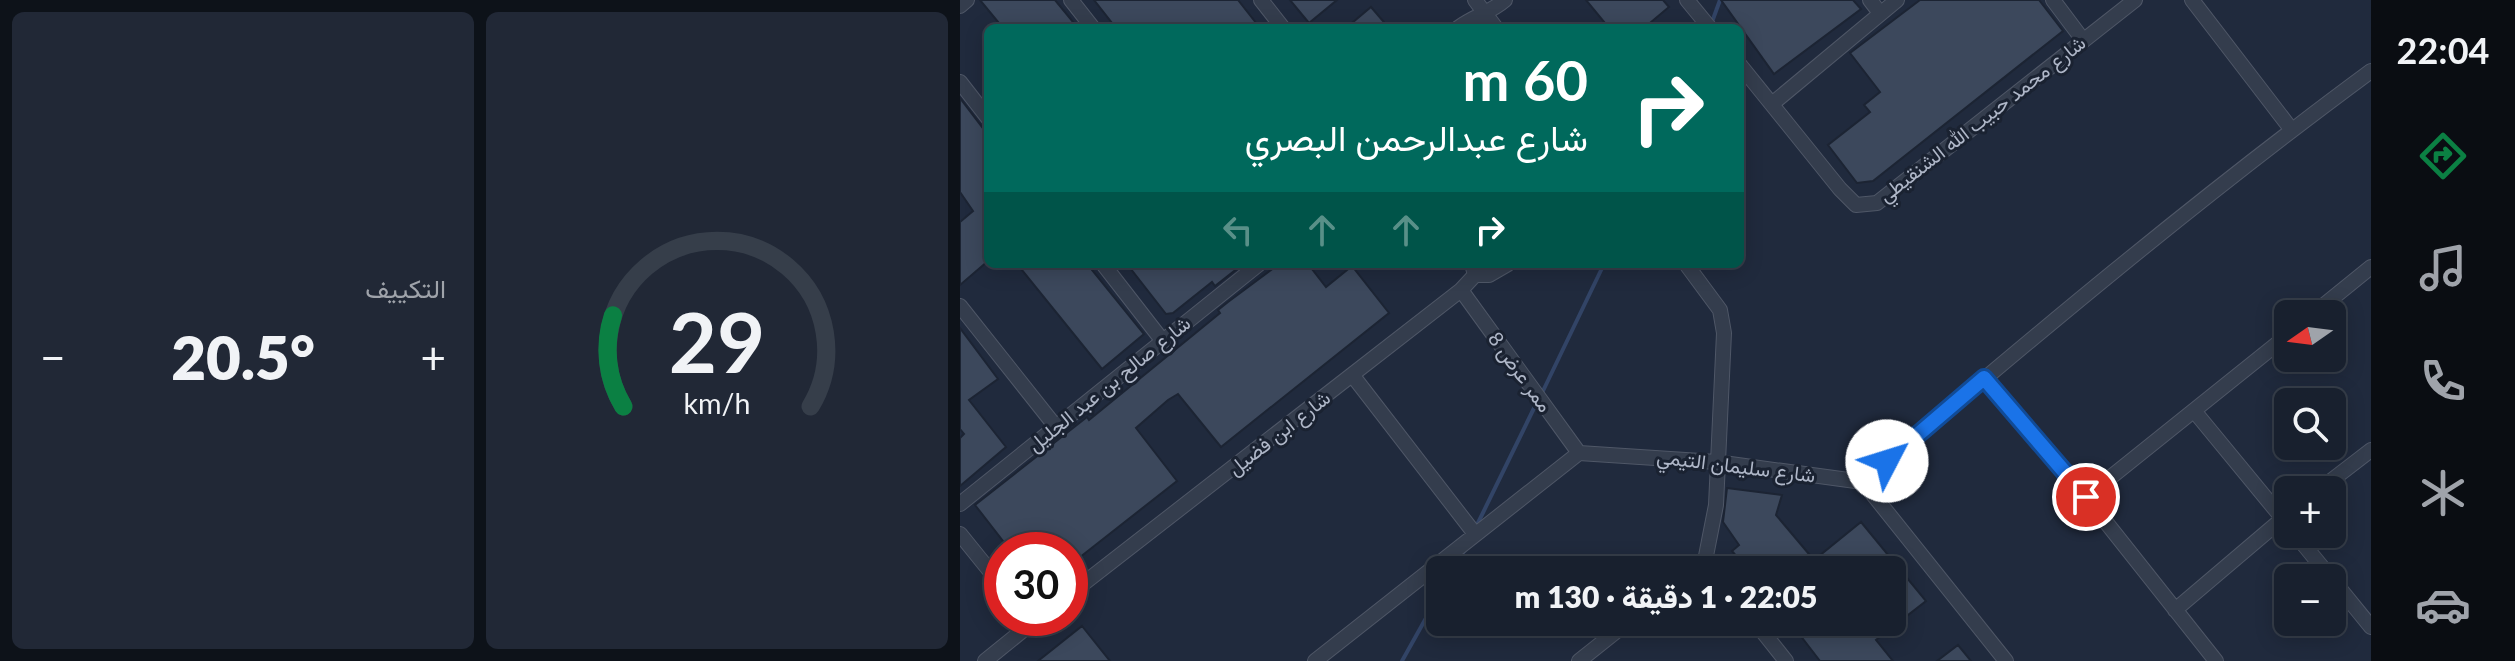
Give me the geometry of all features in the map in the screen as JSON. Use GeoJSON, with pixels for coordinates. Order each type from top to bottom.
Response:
{"type":"FeatureCollection","features":[{"type":"Feature","properties":{"kind":"street"},"geometry":{"type":"LineString","coordinates":[[960,6],[967,0]]}},
{"type":"Feature","properties":{"kind":"street"},"geometry":{"type":"LineString","coordinates":[[1071,0],[1090,24]]}},
{"type":"Feature","properties":{"kind":"street"},"geometry":{"type":"LineString","coordinates":[[1261,0],[1280,24]]}},
{"type":"Feature","properties":{"kind":"street"},"geometry":{"type":"LineString","coordinates":[[1475,0],[1492,22]]}},
{"type":"Feature","properties":{"kind":"street"},"geometry":{"type":"LineString","coordinates":[[1492,22],[1505,0]]}},
{"type":"Feature","properties":{"kind":"street"},"geometry":{"type":"LineString","coordinates":[[1687,0],[1707,24]]}},
{"type":"Feature","properties":{"kind":"street"},"geometry":{"type":"LineString","coordinates":[[1870,0],[1880,13]]}},
{"type":"Feature","properties":{"kind":"street"},"geometry":{"type":"LineString","coordinates":[[1772,104],[1897,0]]}},
{"type":"Feature","properties":{"kind":"street"},"geometry":{"type":"LineString","coordinates":[[2053,0],[2083,40]]}},
{"type":"Feature","properties":{"kind":"street","name":"شارع محمد حبيب الله الشنقيطي"},"geometry":{"type":"LineString","coordinates":[[1744,70],[1856,205],[1877,203],[2135,0]]}},
{"type":"Feature","properties":{"kind":"street"},"geometry":{"type":"LineString","coordinates":[[2192,0],[2291,129]]}},
{"type":"Feature","properties":{"kind":"street"},"geometry":{"type":"LineString","coordinates":[[1464,24],[1472,18],[1492,22]]}},
{"type":"Feature","properties":{"kind":"street"},"geometry":{"type":"LineString","coordinates":[[2006,661],[1863,482],[1984,378],[2291,129],[2371,71]]}},
{"type":"Feature","properties":{"kind":"street"},"geometry":{"type":"LineString","coordinates":[[960,82],[984,113]]}},
{"type":"Feature","properties":{"kind":"street"},"geometry":{"type":"LineString","coordinates":[[2330,300],[2371,267]]}},
{"type":"Feature","properties":{"kind":"street"},"geometry":{"type":"LineString","coordinates":[[1106,268],[1162,340]]}},
{"type":"Feature","properties":{"kind":"street","name":"شارع صالح بن عبد الجليل"},"geometry":{"type":"LineString","coordinates":[[960,504],[1254,268]]}},
{"type":"Feature","properties":{"kind":"street"},"geometry":{"type":"LineString","coordinates":[[1473,269],[1489,275],[1501,268]]}},
{"type":"Feature","properties":{"kind":"street"},"geometry":{"type":"LineString","coordinates":[[1689,268],[1720,310],[1724,333],[1716,505],[1706,556]]}},
{"type":"Feature","properties":{"kind":"street","name":"شارع ابن فضيل"},"geometry":{"type":"LineString","coordinates":[[1088,580],[1461,290],[1473,269]]}},
{"type":"Feature","properties":{"kind":"street","name":"ممر عرض 8"},"geometry":{"type":"LineString","coordinates":[[1461,290],[1579,453]]}},
{"type":"Feature","properties":{"kind":"street"},"geometry":{"type":"LineString","coordinates":[[960,306],[1056,427]]}},
{"type":"Feature","properties":{"kind":"street"},"geometry":{"type":"LineString","coordinates":[[2086,497],[2274,347]]}},
{"type":"Feature","properties":{"kind":"street"},"geometry":{"type":"LineString","coordinates":[[1353,376],[1475,534]]}},
{"type":"Feature","properties":{"kind":"street"},"geometry":{"type":"LineString","coordinates":[[1984,378],[2086,497],[2216,661]]}},
{"type":"Feature","properties":{"kind":"street"},"geometry":{"type":"LineString","coordinates":[[2195,412],[2274,505]]}},
{"type":"Feature","properties":{"kind":"street"},"geometry":{"type":"LineString","coordinates":[[2337,476],[2371,450]]}},
{"type":"Feature","properties":{"kind":"street"},"geometry":{"type":"LineString","coordinates":[[1315,661],[1579,453]]}},
{"type":"Feature","properties":{"kind":"street","name":"شارع سليمان التيمي"},"geometry":{"type":"LineString","coordinates":[[1579,453],[1716,462],[1863,482]]}},
{"type":"Feature","properties":{"kind":"street"},"geometry":{"type":"LineString","coordinates":[[2175,610],[2274,529]]}},
{"type":"Feature","properties":{"kind":"street"},"geometry":{"type":"LineString","coordinates":[[960,534],[984,564]]}},
{"type":"Feature","properties":{"kind":"street"},"geometry":{"type":"LineString","coordinates":[[2307,548],[2320,564]]}},
{"type":"Feature","properties":{"kind":"street"},"geometry":{"type":"LineString","coordinates":[[2346,596],[2371,627]]}},
{"type":"Feature","properties":{"kind":"street"},"geometry":{"type":"LineString","coordinates":[[985,661],[1014,636]]}},
{"type":"Feature","properties":{"kind":"street"},"geometry":{"type":"LineString","coordinates":[[1579,661],[1610,636]]}},
{"type":"Feature","properties":{"kind":"street"},"geometry":{"type":"LineString","coordinates":[[1766,636],[1786,661]]}},
{"type":"Feature","properties":{"kind":"street"},"geometry":{"type":"LineString","coordinates":[[1596,647],[1607,661]]}},
{"type":"Feature","properties":{"kind":"building"},"geometry":{"type":"Polygon","coordinates":[[[980,0],[1055,0],[1075,24],[1000,24],[980,0]]]}},
{"type":"Feature","properties":{"kind":"building"},"geometry":{"type":"Polygon","coordinates":[[[1094,0],[1238,0],[1257,24],[1113,24],[1094,0]]]}},
{"type":"Feature","properties":{"kind":"building"},"geometry":{"type":"Polygon","coordinates":[[[1290,0],[1337,0],[1309,23],[1290,0]]]}},
{"type":"Feature","properties":{"kind":"building"},"geometry":{"type":"Polygon","coordinates":[[[1586,0],[1663,0],[1669,7],[1649,24],[1606,24],[1586,0]]]}},
{"type":"Feature","properties":{"kind":"building"},"geometry":{"type":"Polygon","coordinates":[[[1721,0],[1853,0],[1861,9],[1774,74],[1744,32],[1744,24],[1738,24],[1721,0]]]}},
{"type":"Feature","properties":{"kind":"building"},"geometry":{"type":"Polygon","coordinates":[[[1920,0],[2039,0],[2063,31],[1873,181],[1857,183],[1828,145],[1870,112],[1864,105],[1880,92],[1850,53],[1920,0]]]}},
{"type":"Feature","properties":{"kind":"building"},"geometry":{"type":"Polygon","coordinates":[[[1371,7],[1386,24],[1351,24],[1371,7]]]}},
{"type":"Feature","properties":{"kind":"building"},"geometry":{"type":"Polygon","coordinates":[[[960,98],[984,130],[984,264],[960,285],[960,222],[973,211],[960,192],[960,98]]]}},
{"type":"Feature","properties":{"kind":"building"},"geometry":{"type":"Polygon","coordinates":[[[1020,268],[1092,268],[1144,334],[1102,369],[1020,268]]]}},
{"type":"Feature","properties":{"kind":"building"},"geometry":{"type":"Polygon","coordinates":[[[1130,268],[1238,268],[1215,286],[1212,282],[1173,313],[1166,314],[1130,268]]]}},
{"type":"Feature","properties":{"kind":"building"},"geometry":{"type":"Polygon","coordinates":[[[1274,268],[1311,268],[1326,287],[1354,268],[1389,313],[1221,447],[1178,394],[1168,400],[1136,428],[1177,481],[1088,551],[1088,532],[996,532],[975,505],[1087,417],[1089,420],[1220,313],[1218,310],[1274,268]]]}},
{"type":"Feature","properties":{"kind":"building"},"geometry":{"type":"Polygon","coordinates":[[[960,328],[998,379],[969,400],[1006,447],[960,486],[960,438],[964,434],[960,429],[960,328]]]}},
{"type":"Feature","properties":{"kind":"building"},"geometry":{"type":"Polygon","coordinates":[[[1727,488],[1782,495],[1776,515],[1811,556],[1736,556],[1732,551],[1739,545],[1723,522],[1727,488]]]}},
{"type":"Feature","properties":{"kind":"building"},"geometry":{"type":"Polygon","coordinates":[[[1861,522],[1889,556],[1819,556],[1861,522]]]}},
{"type":"Feature","properties":{"kind":"building"},"geometry":{"type":"Polygon","coordinates":[[[1906,577],[1926,601],[1906,617],[1906,577]]]}},
{"type":"Feature","properties":{"kind":"building"},"geometry":{"type":"Polygon","coordinates":[[[1088,634],[1110,661],[1038,661],[1069,636],[1088,636],[1088,634]]]}},
{"type":"Feature","properties":{"kind":"building"},"geometry":{"type":"Polygon","coordinates":[[[1801,636],[1881,636],[1876,640],[1893,661],[1820,661],[1801,636]]]}},
{"type":"Feature","properties":{"kind":"building"},"geometry":{"type":"Polygon","coordinates":[[[1958,645],[1971,661],[1937,661],[1958,645]]]}},
{"type":"Feature","properties":{"kind":"waterway"},"geometry":{"type":"LineString","coordinates":[[1712,22],[1720,0]]}},
{"type":"Feature","properties":{"kind":"waterway"},"geometry":{"type":"LineString","coordinates":[[1542,393],[1602,268]]}},
{"type":"Feature","properties":{"kind":"waterway"},"geometry":{"type":"LineString","coordinates":[[1475,529],[1538,400]]}},
{"type":"Feature","properties":{"kind":"waterway"},"geometry":{"type":"LineString","coordinates":[[1461,556],[1464,551]]}},
{"type":"Feature","properties":{"kind":"waterway"},"geometry":{"type":"LineString","coordinates":[[1402,661],[1426,618]]}},
{"type":"Feature","properties":{"kind":"route"},"geometry":{"type":"LineString","coordinates":[[1887,461],[1984,378],[2086,497]]}}]}
